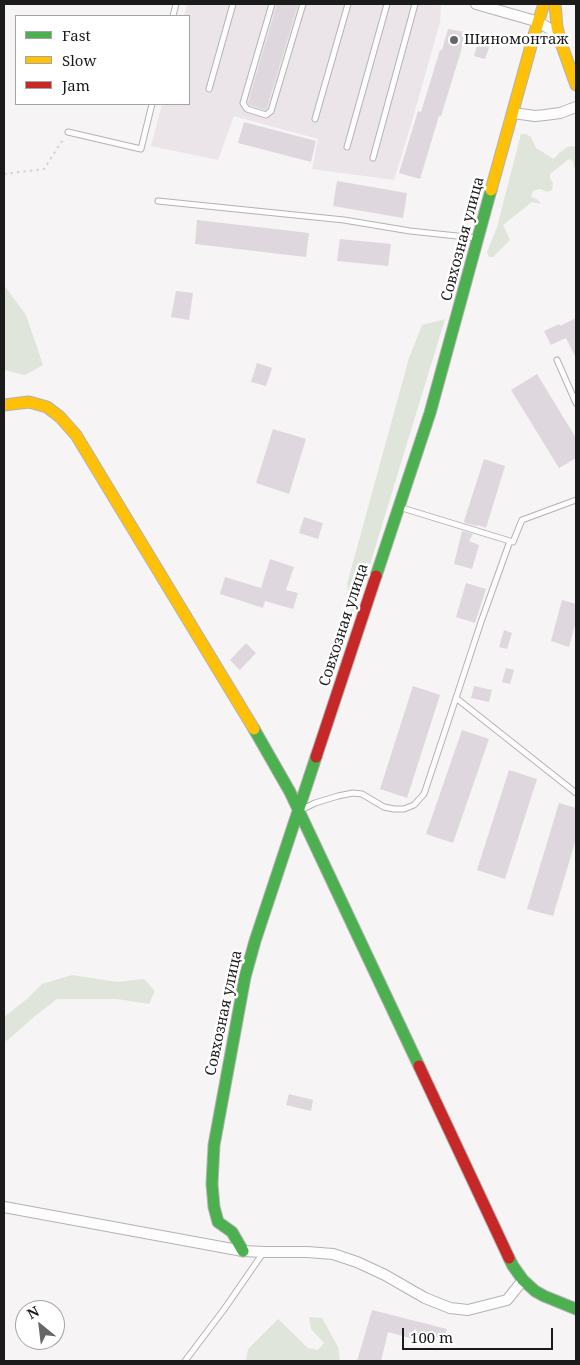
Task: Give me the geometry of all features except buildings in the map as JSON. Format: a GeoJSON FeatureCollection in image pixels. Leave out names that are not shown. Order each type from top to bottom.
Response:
{"type":"FeatureCollection","features":[{"type":"Feature","properties":{"kind":"street"},"geometry":{"type":"LineString","coordinates":[[476,4],[538,22],[559,35]]}},
{"type":"Feature","properties":{"kind":"street","name":"Совхозная улица"},"geometry":{"type":"LineString","coordinates":[[243,1251],[232,1232],[221,1225],[216,1217],[212,1184],[214,1145],[244,977],[430,413],[544,4]]}},
{"type":"Feature","properties":{"kind":"street"},"geometry":{"type":"LineString","coordinates":[[555,4],[559,35],[576,85]]}},
{"type":"Feature","properties":{"kind":"street"},"geometry":{"type":"LineString","coordinates":[[513,113],[535,116],[560,113],[576,107]]}},
{"type":"Feature","properties":{"kind":"street"},"geometry":{"type":"LineString","coordinates":[[4,405],[29,402],[47,407],[60,417],[76,435],[263,744],[290,792],[509,1257],[523,1280],[535,1290],[544,1296],[576,1309]]}},
{"type":"Feature","properties":{"kind":"street"},"geometry":{"type":"LineString","coordinates":[[4,1207],[243,1251],[333,1254],[385,1274],[424,1298],[450,1308],[468,1310],[506,1300],[523,1280]]}},
{"type":"Feature","properties":{"kind":"lane"},"geometry":{"type":"LineString","coordinates":[[210,88],[233,4]]}},
{"type":"Feature","properties":{"kind":"lane"},"geometry":{"type":"LineString","coordinates":[[272,4],[243,103],[247,109],[266,115],[272,110],[303,4]]}},
{"type":"Feature","properties":{"kind":"lane"},"geometry":{"type":"LineString","coordinates":[[315,118],[348,4]]}},
{"type":"Feature","properties":{"kind":"lane"},"geometry":{"type":"LineString","coordinates":[[346,147],[387,4]]}},
{"type":"Feature","properties":{"kind":"lane"},"geometry":{"type":"LineString","coordinates":[[373,158],[415,4]]}},
{"type":"Feature","properties":{"kind":"lane"},"geometry":{"type":"LineString","coordinates":[[68,132],[141,149],[152,105]]}},
{"type":"Feature","properties":{"kind":"lane"},"geometry":{"type":"LineString","coordinates":[[158,201],[344,220],[410,231],[479,239]]}},
{"type":"Feature","properties":{"kind":"lane"},"geometry":{"type":"LineString","coordinates":[[557,360],[576,403]]}},
{"type":"Feature","properties":{"kind":"lane"},"geometry":{"type":"LineString","coordinates":[[399,507],[513,542],[522,520],[576,500]]}},
{"type":"Feature","properties":{"kind":"lane"},"geometry":{"type":"LineString","coordinates":[[298,811],[315,803],[353,793],[362,794],[384,807],[404,809],[414,805],[424,794],[510,541]]}},
{"type":"Feature","properties":{"kind":"lane"},"geometry":{"type":"LineString","coordinates":[[456,698],[576,793]]}},
{"type":"Feature","properties":{"kind":"lane"},"geometry":{"type":"LineString","coordinates":[[185,1361],[264,1252]]}},
{"type":"Feature","properties":{"kind":"path"},"geometry":{"type":"LineString","coordinates":[[4,174],[44,169],[68,132]]}},
{"type":"Feature","properties":{"kind":"shaded area"},"geometry":{"type":"Polygon","coordinates":[[[187,4],[434,4],[441,6],[440,22],[394,180],[312,169],[318,139],[234,116],[218,160],[151,146],[162,105],[190,105],[190,15],[184,15],[187,4]]]}},
{"type":"Feature","properties":{"kind":"shaded area"},"geometry":{"type":"Polygon","coordinates":[[[521,134],[531,137],[536,148],[554,159],[567,147],[576,146],[576,175],[573,161],[569,159],[550,174],[553,183],[552,190],[547,192],[540,189],[533,191],[531,197],[537,199],[541,204],[532,202],[503,225],[510,240],[493,257],[489,257],[487,252],[497,227],[521,134]]]}},
{"type":"Feature","properties":{"kind":"shaded area"},"geometry":{"type":"Polygon","coordinates":[[[4,285],[26,315],[43,365],[25,375],[4,370],[4,285]]]}},
{"type":"Feature","properties":{"kind":"shaded area"},"geometry":{"type":"Polygon","coordinates":[[[445,319],[353,620],[347,584],[409,358],[422,325],[445,319]]]}},
{"type":"Feature","properties":{"kind":"shaded area"},"geometry":{"type":"Polygon","coordinates":[[[72,975],[117,982],[144,979],[155,991],[149,1004],[117,999],[57,999],[8,1040],[4,1041],[4,1017],[42,984],[72,975]]]}},
{"type":"Feature","properties":{"kind":"shaded area"},"geometry":{"type":"Polygon","coordinates":[[[309,1317],[322,1318],[338,1347],[340,1361],[246,1361],[248,1349],[278,1319],[308,1348],[318,1350],[324,1343],[311,1329],[309,1317]]]}},
{"type":"Feature","properties":{"kind":"traffic: fast"},"geometry":{"type":"LineString","coordinates":[[376,576],[430,413],[491,190]]}},
{"type":"Feature","properties":{"kind":"traffic: fast"},"geometry":{"type":"LineString","coordinates":[[254,729],[290,792],[419,1066]]}},
{"type":"Feature","properties":{"kind":"traffic: fast"},"geometry":{"type":"LineString","coordinates":[[243,1251],[232,1232],[218,1222],[214,1207],[212,1184],[214,1145],[245,977],[255,941],[316,757]]}},
{"type":"Feature","properties":{"kind":"traffic: fast"},"geometry":{"type":"LineString","coordinates":[[509,1258],[523,1280],[535,1291],[576,1309]]}},
{"type":"Feature","properties":{"kind":"traffic: slow"},"geometry":{"type":"LineString","coordinates":[[491,190],[544,4]]}},
{"type":"Feature","properties":{"kind":"traffic: slow"},"geometry":{"type":"LineString","coordinates":[[555,4],[557,27],[561,43],[576,85]]}},
{"type":"Feature","properties":{"kind":"traffic: slow"},"geometry":{"type":"LineString","coordinates":[[4,405],[29,402],[47,407],[60,417],[76,435],[254,729]]}},
{"type":"Feature","properties":{"kind":"traffic: jam"},"geometry":{"type":"LineString","coordinates":[[316,757],[376,576]]}},
{"type":"Feature","properties":{"kind":"traffic: jam"},"geometry":{"type":"LineString","coordinates":[[419,1066],[509,1258]]}},
{"type":"Feature","properties":{"kind":"place","name":"Шиномонтаж"},"geometry":{"type":"Point","coordinates":[454,40]}}]}
